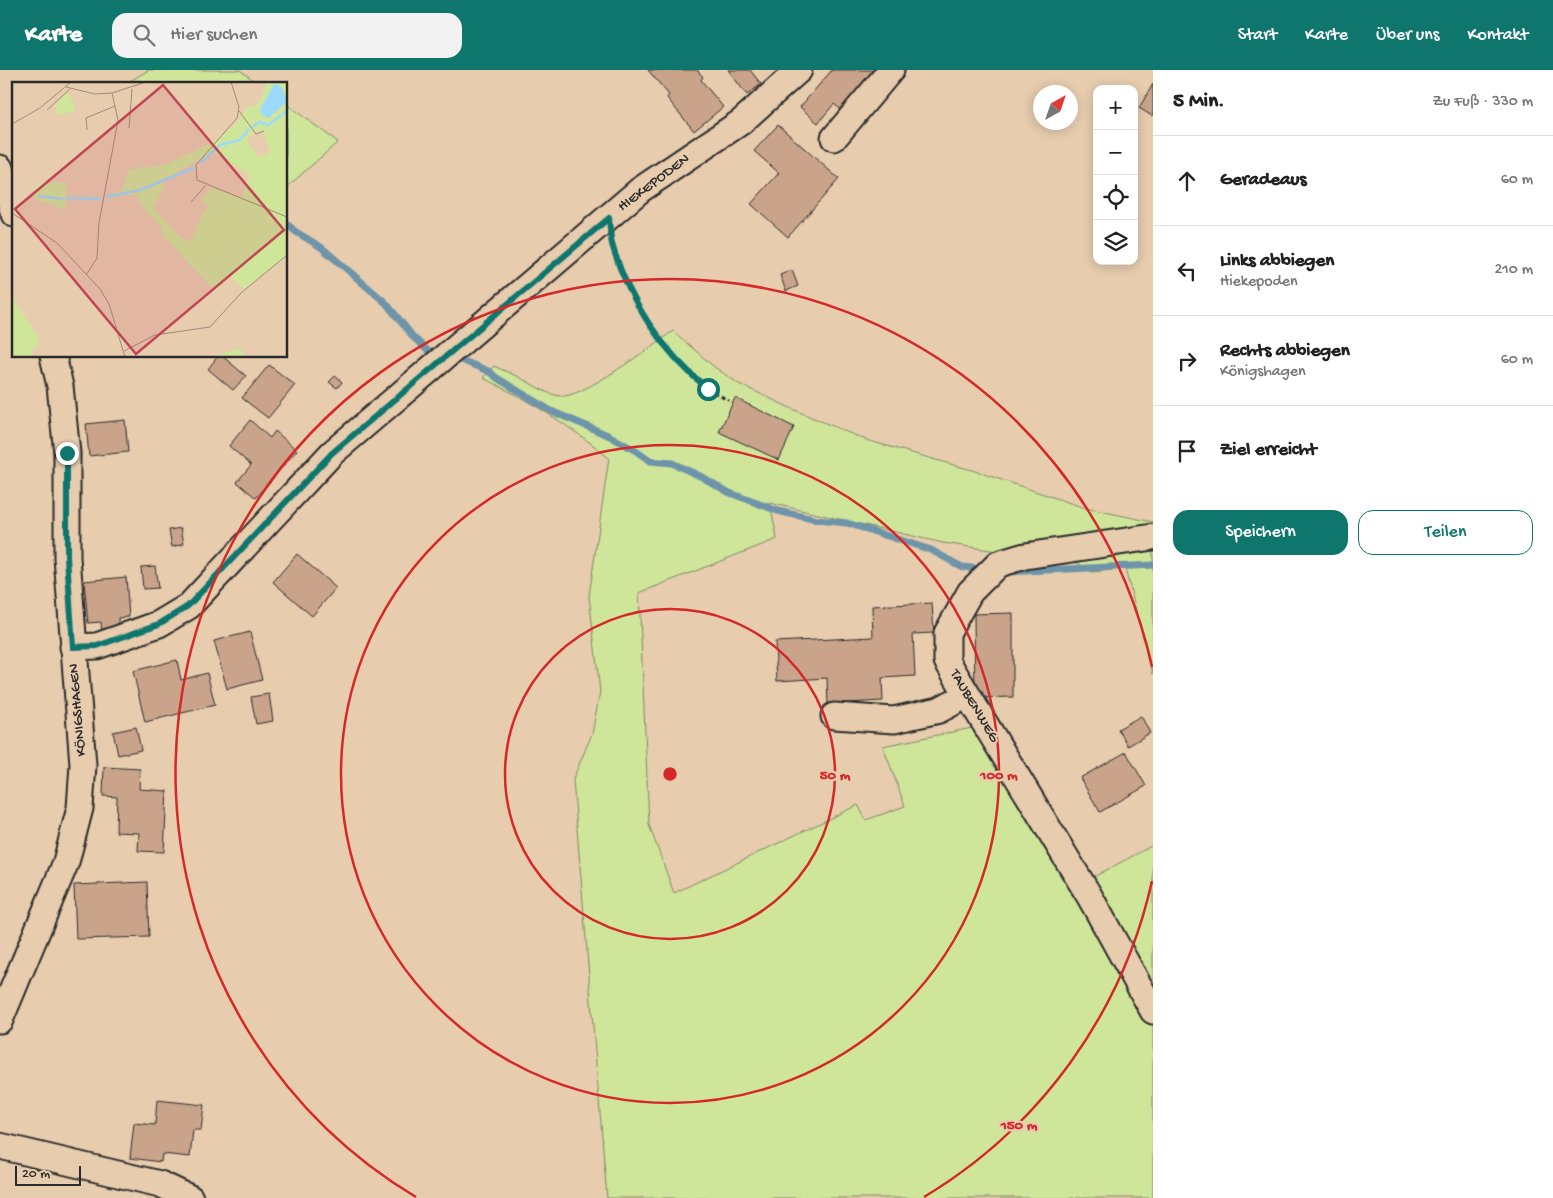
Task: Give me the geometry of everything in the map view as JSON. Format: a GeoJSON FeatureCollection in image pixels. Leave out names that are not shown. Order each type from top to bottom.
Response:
{"type":"FeatureCollection","features":[{"type":"Feature","properties":{"kind":"street","name":"HIEKEPODEN"},"geometry":{"type":"LineString","coordinates":[[73,647],[97,646],[106,643],[159,624],[188,606],[332,453],[640,190],[741,122],[799,70]]}},
{"type":"Feature","properties":{"kind":"street"},"geometry":{"type":"LineString","coordinates":[[834,138],[891,70]]}},
{"type":"Feature","properties":{"kind":"street"},"geometry":{"type":"LineString","coordinates":[[0,168],[12,207]]}},
{"type":"Feature","properties":{"kind":"street","name":"KÖNIGSHAGEN"},"geometry":{"type":"LineString","coordinates":[[0,1020],[66,862],[80,808],[83,766],[67,557],[67,453],[60,386],[53,358]]}},
{"type":"Feature","properties":{"kind":"street","name":"TAUBENWEG"},"geometry":{"type":"LineString","coordinates":[[1153,537],[1025,556],[998,564],[970,592],[947,633],[947,661],[1090,897],[1153,1011]]}},
{"type":"Feature","properties":{"kind":"street"},"geometry":{"type":"LineString","coordinates":[[834,716],[894,720],[939,710],[967,696]]}},
{"type":"Feature","properties":{"kind":"street"},"geometry":{"type":"LineString","coordinates":[[0,1146],[160,1184],[190,1198]]}},
{"type":"Feature","properties":{"kind":"path"},"geometry":{"type":"LineString","coordinates":[[609,218],[612,243],[631,294],[655,332],[680,364],[693,377],[708,389],[729,401]]}},
{"type":"Feature","properties":{"kind":"green space"},"geometry":{"type":"Polygon","coordinates":[[[149,70],[240,70],[255,82],[128,82],[149,70]]]}},
{"type":"Feature","properties":{"kind":"green space"},"geometry":{"type":"Polygon","coordinates":[[[288,105],[338,142],[288,186],[288,105]]]}},
{"type":"Feature","properties":{"kind":"green space"},"geometry":{"type":"Polygon","coordinates":[[[673,331],[713,366],[739,384],[866,440],[975,471],[1085,508],[1153,522],[1153,674],[1125,569],[1091,572],[1078,563],[943,543],[770,503],[777,539],[639,593],[649,825],[674,893],[858,805],[866,820],[905,806],[883,746],[977,727],[1077,886],[1153,845],[1153,1198],[607,1198],[573,779],[592,734],[600,692],[589,596],[609,458],[549,414],[483,378],[494,366],[551,394],[560,396],[570,395],[600,381],[673,331]]]}},
{"type":"Feature","properties":{"kind":"building"},"geometry":{"type":"Polygon","coordinates":[[[648,70],[697,70],[703,77],[701,80],[723,107],[694,131],[667,98],[669,95],[648,70]]]}},
{"type":"Feature","properties":{"kind":"building"},"geometry":{"type":"Polygon","coordinates":[[[728,70],[750,70],[761,84],[747,95],[728,70]]]}},
{"type":"Feature","properties":{"kind":"building"},"geometry":{"type":"Polygon","coordinates":[[[832,70],[882,70],[845,113],[834,104],[818,123],[800,107],[832,70]]]}},
{"type":"Feature","properties":{"kind":"building"},"geometry":{"type":"Polygon","coordinates":[[[1153,84],[1153,114],[1152,116],[1139,108],[1153,84]]]}},
{"type":"Feature","properties":{"kind":"building"},"geometry":{"type":"Polygon","coordinates":[[[778,125],[839,179],[788,237],[751,204],[779,173],[754,151],[778,125]]]}},
{"type":"Feature","properties":{"kind":"building"},"geometry":{"type":"Polygon","coordinates":[[[792,270],[798,286],[786,291],[780,275],[792,270]]]}},
{"type":"Feature","properties":{"kind":"building"},"geometry":{"type":"Polygon","coordinates":[[[216,358],[224,358],[246,376],[233,390],[208,369],[216,358]]]}},
{"type":"Feature","properties":{"kind":"building"},"geometry":{"type":"Polygon","coordinates":[[[269,365],[295,385],[268,418],[242,398],[269,365]]]}},
{"type":"Feature","properties":{"kind":"building"},"geometry":{"type":"Polygon","coordinates":[[[335,376],[342,382],[337,388],[329,382],[335,376]]]}},
{"type":"Feature","properties":{"kind":"building"},"geometry":{"type":"Polygon","coordinates":[[[735,398],[794,427],[779,460],[719,432],[735,398]]]}},
{"type":"Feature","properties":{"kind":"building"},"geometry":{"type":"Polygon","coordinates":[[[125,420],[128,452],[89,456],[86,424],[125,420]]]}},
{"type":"Feature","properties":{"kind":"building"},"geometry":{"type":"Polygon","coordinates":[[[250,420],[270,438],[275,431],[297,450],[256,498],[237,482],[251,465],[229,446],[250,420]]]}},
{"type":"Feature","properties":{"kind":"building"},"geometry":{"type":"Polygon","coordinates":[[[181,528],[184,544],[172,547],[169,530],[181,528]]]}},
{"type":"Feature","properties":{"kind":"building"},"geometry":{"type":"Polygon","coordinates":[[[297,554],[336,588],[312,616],[273,582],[297,554]]]}},
{"type":"Feature","properties":{"kind":"building"},"geometry":{"type":"Polygon","coordinates":[[[155,566],[158,588],[143,589],[141,567],[155,566]]]}},
{"type":"Feature","properties":{"kind":"building"},"geometry":{"type":"Polygon","coordinates":[[[126,577],[129,617],[118,618],[119,632],[102,633],[101,622],[88,623],[84,581],[126,577]]]}},
{"type":"Feature","properties":{"kind":"building"},"geometry":{"type":"Polygon","coordinates":[[[932,603],[934,633],[913,634],[915,676],[882,678],[883,701],[828,704],[827,678],[777,681],[775,642],[873,637],[872,606],[932,603]]]}},
{"type":"Feature","properties":{"kind":"building"},"geometry":{"type":"Polygon","coordinates":[[[1013,613],[1013,697],[975,698],[974,614],[1013,613]]]}},
{"type":"Feature","properties":{"kind":"building"},"geometry":{"type":"Polygon","coordinates":[[[250,632],[262,680],[227,689],[214,641],[250,632]]]}},
{"type":"Feature","properties":{"kind":"building"},"geometry":{"type":"Polygon","coordinates":[[[177,660],[181,680],[207,673],[215,705],[145,722],[133,671],[177,660]]]}},
{"type":"Feature","properties":{"kind":"building"},"geometry":{"type":"Polygon","coordinates":[[[269,694],[273,721],[256,724],[251,697],[269,694]]]}},
{"type":"Feature","properties":{"kind":"building"},"geometry":{"type":"Polygon","coordinates":[[[1141,716],[1150,733],[1128,746],[1118,729],[1141,716]]]}},
{"type":"Feature","properties":{"kind":"building"},"geometry":{"type":"Polygon","coordinates":[[[136,727],[141,750],[118,755],[113,732],[136,727]]]}},
{"type":"Feature","properties":{"kind":"building"},"geometry":{"type":"Polygon","coordinates":[[[1126,752],[1146,786],[1100,812],[1080,778],[1126,752]]]}},
{"type":"Feature","properties":{"kind":"building"},"geometry":{"type":"Polygon","coordinates":[[[104,767],[140,769],[139,789],[167,791],[164,852],[138,851],[139,833],[116,832],[117,797],[103,796],[104,767]]]}},
{"type":"Feature","properties":{"kind":"building"},"geometry":{"type":"Polygon","coordinates":[[[147,882],[149,937],[76,939],[74,885],[147,882]]]}},
{"type":"Feature","properties":{"kind":"building"},"geometry":{"type":"Polygon","coordinates":[[[157,1100],[204,1105],[201,1130],[193,1130],[190,1157],[162,1154],[161,1162],[130,1158],[134,1123],[155,1125],[157,1100]]]}},
{"type":"Feature","properties":{"kind":"waterway"},"geometry":{"type":"LineString","coordinates":[[288,225],[296,232],[321,247],[386,303],[413,337],[428,351]]}},
{"type":"Feature","properties":{"kind":"waterway"},"geometry":{"type":"LineString","coordinates":[[461,360],[488,371],[551,411],[610,436],[650,461],[672,463],[730,493],[778,511],[817,520],[847,523],[931,550],[962,567],[982,569]]}},
{"type":"Feature","properties":{"kind":"waterway"},"geometry":{"type":"LineString","coordinates":[[1006,572],[1153,565]]}},
{"type":"Feature","properties":{"kind":"route"},"geometry":{"type":"LineString","coordinates":[[67,453],[67,557],[73,647],[97,646],[159,624],[188,606],[332,453],[609,218],[612,243],[631,294],[655,332],[680,364],[708,389]]}}]}
